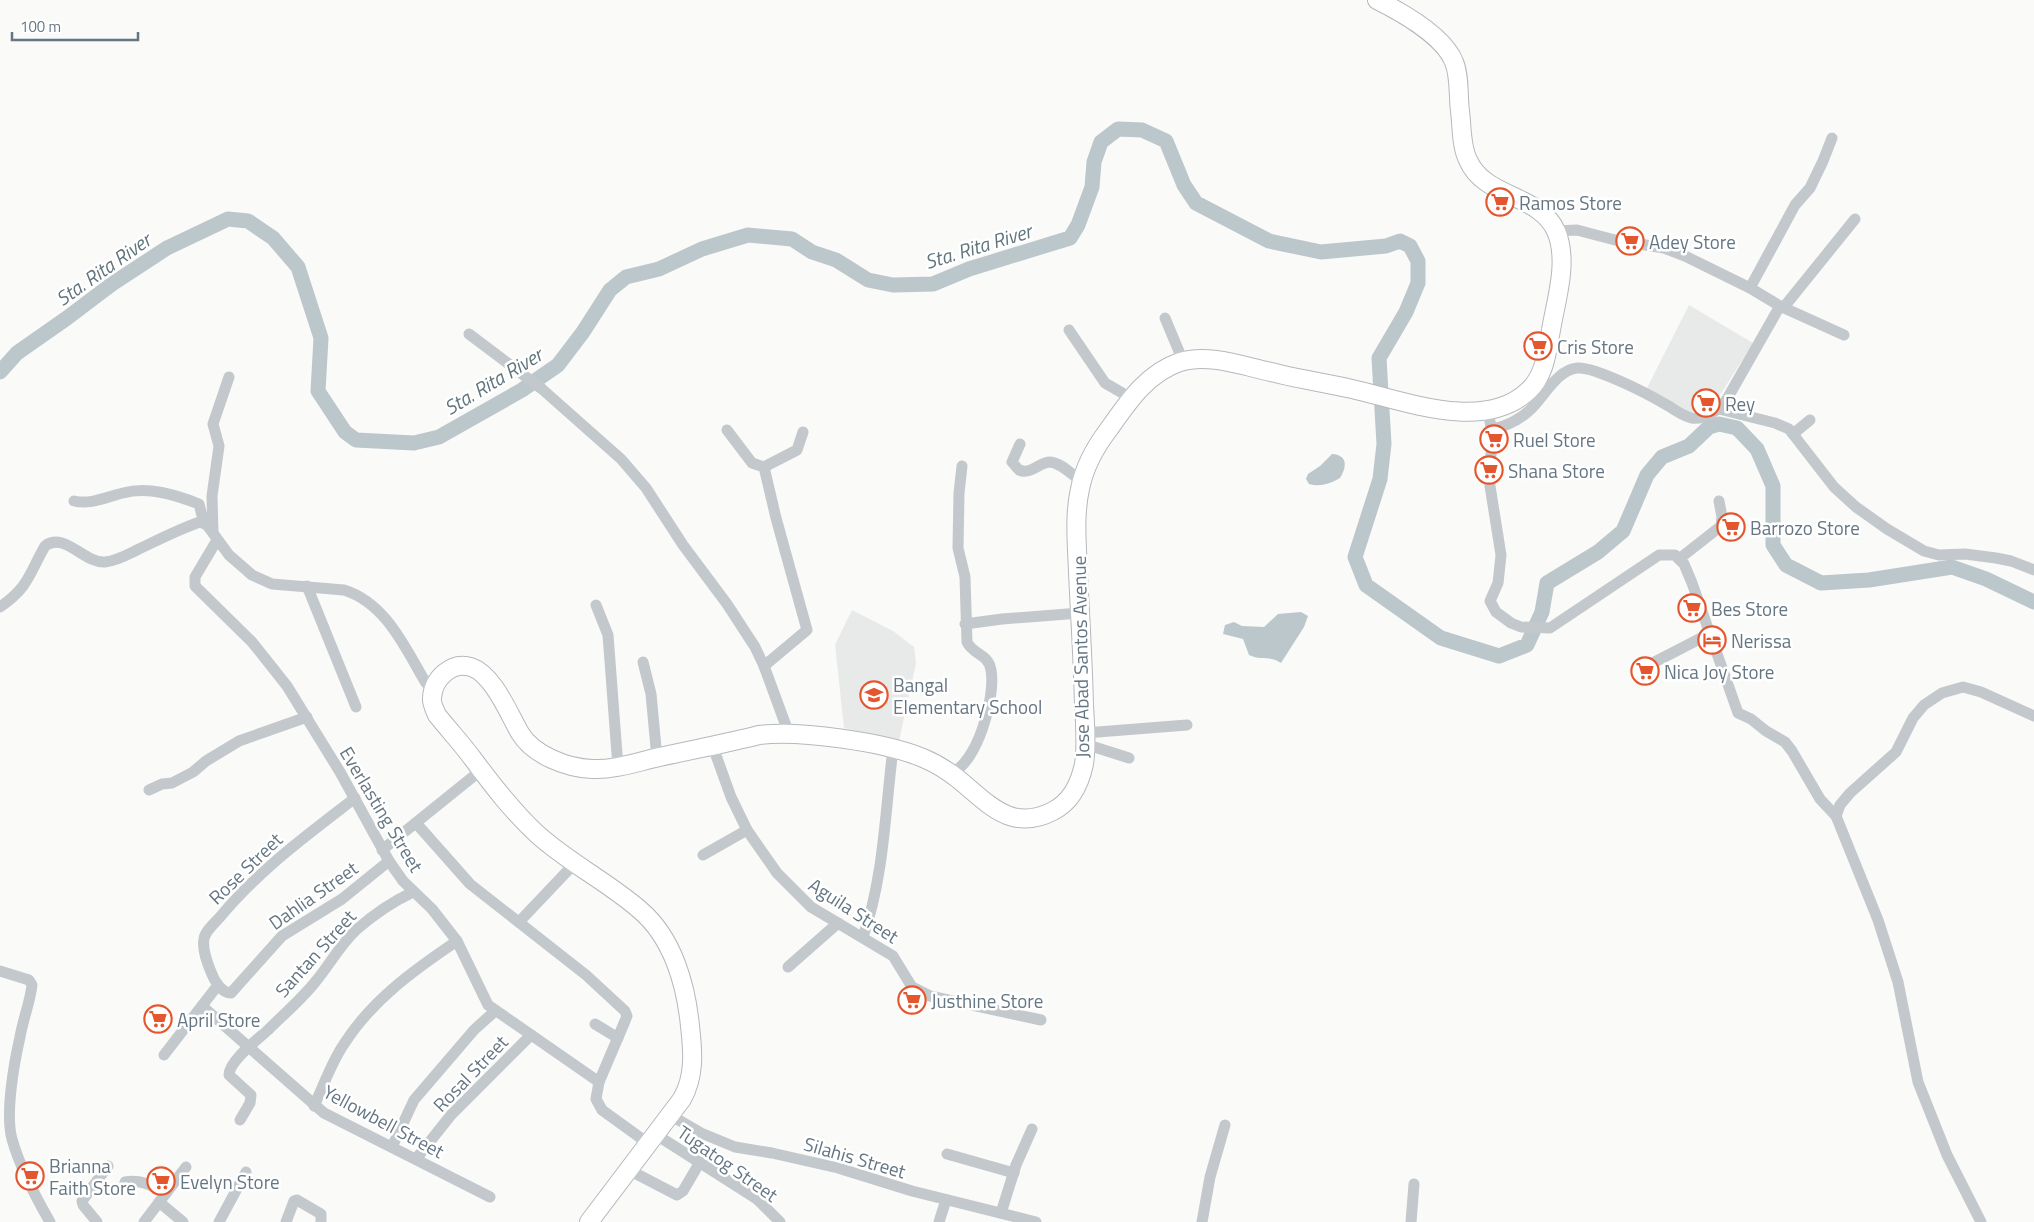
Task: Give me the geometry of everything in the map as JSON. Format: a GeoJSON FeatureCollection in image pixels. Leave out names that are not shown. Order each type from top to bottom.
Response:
{"type":"FeatureCollection","features":[{"type":"Feature","properties":{"kind":"highway","name":"Jose Abad Santos Avenue"},"geometry":{"type":"LineString","coordinates":[[433,688],[437,680],[448,669],[470,667],[484,675],[495,689],[524,740],[537,750],[562,764],[575,767],[590,769],[618,767],[713,747],[759,735],[789,734],[842,739],[893,749],[920,757],[951,773],[977,797],[1007,816],[1021,818],[1043,815],[1060,806],[1074,791],[1084,764],[1085,738],[1077,529],[1078,498],[1082,482],[1099,444],[1131,398],[1158,372],[1183,361],[1193,359],[1215,360],[1321,384],[1350,388],[1421,407],[1445,411],[1488,411],[1500,408],[1529,391],[1541,375],[1547,352],[1561,266],[1560,243],[1556,231],[1549,218],[1541,211],[1484,180],[1475,172],[1468,162],[1464,147],[1455,63],[1446,49],[1435,38],[1408,17],[1377,0]]}},
{"type":"Feature","properties":{"kind":"highway"},"geometry":{"type":"LineString","coordinates":[[433,688],[431,700],[438,715],[480,771],[512,808],[536,834],[574,864],[641,911],[655,925],[668,945],[678,969],[689,1015],[693,1069],[686,1091],[630,1170],[589,1222]]}},
{"type":"Feature","properties":{"kind":"street"},"geometry":{"type":"LineString","coordinates":[[1750,288],[1796,205],[1810,188],[1832,138]]}},
{"type":"Feature","properties":{"kind":"street"},"geometry":{"type":"LineString","coordinates":[[1493,429],[1515,422],[1566,371],[1577,368],[1629,385],[1692,418],[1704,416],[1719,409],[1727,399],[1782,306],[1855,219]]}},
{"type":"Feature","properties":{"kind":"street"},"geometry":{"type":"LineString","coordinates":[[1556,231],[1577,230],[1615,240],[1664,248],[1686,256],[1782,306],[1844,335]]}},
{"type":"Feature","properties":{"kind":"street"},"geometry":{"type":"LineString","coordinates":[[1165,318],[1183,361]]}},
{"type":"Feature","properties":{"kind":"street"},"geometry":{"type":"LineString","coordinates":[[1069,330],[1105,382],[1131,398]]}},
{"type":"Feature","properties":{"kind":"street"},"geometry":{"type":"LineString","coordinates":[[469,334],[498,358],[542,389],[621,459],[637,477],[744,630],[764,666],[789,734]]}},
{"type":"Feature","properties":{"kind":"street"},"geometry":{"type":"LineString","coordinates":[[215,536],[212,496],[219,446],[213,424],[229,377]]}},
{"type":"Feature","properties":{"kind":"street"},"geometry":{"type":"LineString","coordinates":[[1719,409],[1775,423],[1789,430],[1834,487],[1856,507],[1924,551],[1939,555],[1965,554],[1996,558],[2012,561],[2034,570]]}},
{"type":"Feature","properties":{"kind":"street"},"geometry":{"type":"LineString","coordinates":[[1488,411],[1493,429],[1490,479],[1501,555],[1498,582],[1490,602],[1492,607],[1500,616],[1521,627],[1550,628],[1659,555],[1676,556],[1684,564],[1711,633],[1738,714],[1751,719],[1766,731],[1785,742],[1820,799],[1836,816],[1878,920],[1898,982],[1921,1089],[1948,1155],[1981,1222]]}},
{"type":"Feature","properties":{"kind":"street"},"geometry":{"type":"LineString","coordinates":[[1793,434],[1810,420]]}},
{"type":"Feature","properties":{"kind":"street"},"geometry":{"type":"LineString","coordinates":[[727,430],[752,463],[764,467],[796,450],[803,432]]}},
{"type":"Feature","properties":{"kind":"street"},"geometry":{"type":"LineString","coordinates":[[1020,444],[1012,462],[1019,470],[1032,470],[1045,463],[1054,463],[1082,482]]}},
{"type":"Feature","properties":{"kind":"street"},"geometry":{"type":"LineString","coordinates":[[951,773],[964,764],[976,743],[985,719],[990,696],[991,671],[989,663],[980,653],[969,646],[965,624],[965,577],[958,548],[959,493],[962,466]]}},
{"type":"Feature","properties":{"kind":"street"},"geometry":{"type":"LineString","coordinates":[[764,467],[807,630],[764,666]]}},
{"type":"Feature","properties":{"kind":"street"},"geometry":{"type":"LineString","coordinates":[[74,501],[84,503],[96,502],[125,492],[156,491],[199,504],[204,523],[228,555],[252,575],[272,584],[344,590],[354,593],[371,603],[389,623],[426,683],[433,688]]}},
{"type":"Feature","properties":{"kind":"street"},"geometry":{"type":"LineString","coordinates":[[1679,559],[1721,526],[1723,522],[1719,501]]}},
{"type":"Feature","properties":{"kind":"street"},"geometry":{"type":"LineString","coordinates":[[0,607],[17,595],[24,587],[45,546],[51,542],[61,543],[93,560],[103,562],[118,559],[191,525],[204,523]]}},
{"type":"Feature","properties":{"kind":"street","name":"Everlasting Street"},"geometry":{"type":"LineString","coordinates":[[215,536],[195,576],[195,586],[252,642],[287,686],[355,798],[389,861],[413,892],[432,909],[457,941],[483,998],[495,1011],[599,1082]]}},
{"type":"Feature","properties":{"kind":"street"},"geometry":{"type":"LineString","coordinates":[[307,586],[356,707]]}},
{"type":"Feature","properties":{"kind":"street"},"geometry":{"type":"LineString","coordinates":[[596,604],[608,635],[618,767]]}},
{"type":"Feature","properties":{"kind":"street"},"geometry":{"type":"LineString","coordinates":[[965,624],[1080,613]]}},
{"type":"Feature","properties":{"kind":"street"},"geometry":{"type":"LineString","coordinates":[[1641,669],[1711,633]]}},
{"type":"Feature","properties":{"kind":"street"},"geometry":{"type":"LineString","coordinates":[[643,662],[651,694],[658,758]]}},
{"type":"Feature","properties":{"kind":"street"},"geometry":{"type":"LineString","coordinates":[[1836,816],[1840,805],[1850,793],[1896,752],[1913,718],[1924,705],[1942,693],[1963,687],[1980,692],[2034,716]]}},
{"type":"Feature","properties":{"kind":"street"},"geometry":{"type":"LineString","coordinates":[[149,790],[162,784],[172,783],[193,772],[206,761],[239,741],[307,717]]}},
{"type":"Feature","properties":{"kind":"street"},"geometry":{"type":"LineString","coordinates":[[1085,738],[1187,725]]}},
{"type":"Feature","properties":{"kind":"street"},"geometry":{"type":"LineString","coordinates":[[1085,738],[1129,758]]}},
{"type":"Feature","properties":{"kind":"street","name":"Aguila Street"},"geometry":{"type":"LineString","coordinates":[[713,747],[730,797],[747,830],[777,873],[811,907],[893,956],[912,987],[919,992],[1041,1020]]}},
{"type":"Feature","properties":{"kind":"street"},"geometry":{"type":"LineString","coordinates":[[863,937],[878,881],[893,749]]}},
{"type":"Feature","properties":{"kind":"street"},"geometry":{"type":"LineString","coordinates":[[382,850],[480,771]]}},
{"type":"Feature","properties":{"kind":"street","name":"Rose Street"},"geometry":{"type":"LineString","coordinates":[[218,985],[209,966],[203,946],[206,934],[237,896],[262,872],[355,798]]}},
{"type":"Feature","properties":{"kind":"street"},"geometry":{"type":"LineString","coordinates":[[416,823],[470,884],[586,974],[625,1011],[627,1016],[599,1082],[596,1099],[602,1110],[652,1139]]}},
{"type":"Feature","properties":{"kind":"street"},"geometry":{"type":"LineString","coordinates":[[703,854],[747,830]]}},
{"type":"Feature","properties":{"kind":"street","name":"Dahlia Street"},"geometry":{"type":"LineString","coordinates":[[218,985],[231,994],[282,936],[342,899],[389,861]]}},
{"type":"Feature","properties":{"kind":"street"},"geometry":{"type":"LineString","coordinates":[[519,922],[574,864]]}},
{"type":"Feature","properties":{"kind":"street","name":"Santan Street"},"geometry":{"type":"LineString","coordinates":[[240,1120],[250,1103],[251,1095],[230,1075],[229,1070],[250,1046],[314,983],[345,942],[356,931],[383,910],[413,892]]}},
{"type":"Feature","properties":{"kind":"street"},"geometry":{"type":"LineString","coordinates":[[788,967],[838,923]]}},
{"type":"Feature","properties":{"kind":"street"},"geometry":{"type":"LineString","coordinates":[[314,1106],[344,1042],[367,1015],[400,981],[457,941]]}},
{"type":"Feature","properties":{"kind":"street"},"geometry":{"type":"LineString","coordinates":[[0,971],[27,980],[32,985],[20,1036],[9,1112],[11,1138],[33,1194],[50,1222]]}},
{"type":"Feature","properties":{"kind":"street"},"geometry":{"type":"LineString","coordinates":[[164,1056],[218,985]]}},
{"type":"Feature","properties":{"kind":"street","name":"Yellowbell Street"},"geometry":{"type":"LineString","coordinates":[[202,1006],[250,1046],[314,1106],[337,1121],[490,1197]]}},
{"type":"Feature","properties":{"kind":"street"},"geometry":{"type":"LineString","coordinates":[[392,1147],[414,1100],[474,1030],[495,1011]]}},
{"type":"Feature","properties":{"kind":"street"},"geometry":{"type":"LineString","coordinates":[[595,1024],[618,1038]]}},
{"type":"Feature","properties":{"kind":"street","name":"Rosal Street"},"geometry":{"type":"LineString","coordinates":[[416,1159],[451,1115],[531,1035]]}},
{"type":"Feature","properties":{"kind":"street","name":"Silahis Street"},"geometry":{"type":"LineString","coordinates":[[670,1115],[701,1133],[735,1147],[772,1152],[838,1168],[946,1200],[1036,1222]]}},
{"type":"Feature","properties":{"kind":"street"},"geometry":{"type":"LineString","coordinates":[[1202,1222],[1210,1177],[1225,1125]]}},
{"type":"Feature","properties":{"kind":"street"},"geometry":{"type":"LineString","coordinates":[[1001,1213],[1014,1173],[1032,1129]]}},
{"type":"Feature","properties":{"kind":"street","name":"Tugatog Street"},"geometry":{"type":"LineString","coordinates":[[652,1139],[700,1162],[757,1199],[780,1222]]}},
{"type":"Feature","properties":{"kind":"street"},"geometry":{"type":"LineString","coordinates":[[947,1154],[1014,1173]]}},
{"type":"Feature","properties":{"kind":"street"},"geometry":{"type":"LineString","coordinates":[[630,1170],[677,1195],[683,1191],[700,1162]]}},
{"type":"Feature","properties":{"kind":"street"},"geometry":{"type":"LineString","coordinates":[[97,1222],[83,1205],[82,1201],[108,1166]]}},
{"type":"Feature","properties":{"kind":"street"},"geometry":{"type":"LineString","coordinates":[[144,1222],[186,1168]]}},
{"type":"Feature","properties":{"kind":"street"},"geometry":{"type":"LineString","coordinates":[[218,1222],[246,1172]]}},
{"type":"Feature","properties":{"kind":"street"},"geometry":{"type":"LineString","coordinates":[[126,1182],[137,1181],[154,1186],[183,1222]]}},
{"type":"Feature","properties":{"kind":"street"},"geometry":{"type":"LineString","coordinates":[[1411,1222],[1414,1184]]}},
{"type":"Feature","properties":{"kind":"street"},"geometry":{"type":"LineString","coordinates":[[286,1222],[294,1201],[297,1200],[321,1214],[321,1222]]}},
{"type":"Feature","properties":{"kind":"street"},"geometry":{"type":"LineString","coordinates":[[939,1222],[946,1200]]}},
{"type":"Feature","properties":{"kind":"shaded area"},"geometry":{"type":"Polygon","coordinates":[[[1689,305],[1753,343],[1715,403],[1688,414],[1646,390],[1689,305]]]}},
{"type":"Feature","properties":{"kind":"shaded area"},"geometry":{"type":"Polygon","coordinates":[[[1332,454],[1341,457],[1345,462],[1340,478],[1325,484],[1309,484],[1306,479],[1308,474],[1320,466],[1332,454]]]}},
{"type":"Feature","properties":{"kind":"shaded area","name":"Bangal Elementary School"},"geometry":{"type":"Polygon","coordinates":[[[852,610],[893,631],[914,647],[916,663],[899,741],[844,728],[835,645],[852,610]]]}},
{"type":"Feature","properties":{"kind":"shaded area"},"geometry":{"type":"Polygon","coordinates":[[[1301,612],[1308,616],[1304,627],[1281,663],[1273,659],[1257,658],[1249,655],[1243,639],[1223,634],[1225,625],[1234,622],[1242,626],[1264,627],[1278,614],[1301,612]]]}},
{"type":"Feature","properties":{"kind":"waterway","name":"Sta. Rita River"},"geometry":{"type":"LineString","coordinates":[[0,372],[17,353],[112,284],[167,248],[228,219],[248,221],[273,238],[298,267],[321,338],[318,391],[345,432],[356,440],[414,443],[439,437],[522,390],[558,365],[583,332],[610,290],[626,277],[659,269],[702,249],[748,235],[792,239],[812,252],[836,260],[868,280],[893,285],[933,284],[969,269],[1070,238],[1078,225],[1092,187],[1094,162],[1101,142],[1118,129],[1142,130],[1166,141],[1184,185],[1196,203],[1269,241],[1321,252],[1386,246],[1400,241],[1410,246],[1418,261],[1418,283],[1406,312],[1379,358],[1384,444],[1380,479],[1355,557],[1366,585],[1441,638],[1499,656],[1527,645],[1542,612],[1547,583],[1598,552],[1623,531],[1647,475],[1662,457],[1689,446],[1709,427],[1719,424],[1737,428],[1757,449],[1773,486],[1773,545],[1786,565],[1821,583],[1869,580],[1952,567],[1986,579],[2034,602]]}},
{"type":"Feature","properties":{"kind":"place","name":"Ramos Store"},"geometry":{"type":"Point","coordinates":[1500,202]}},
{"type":"Feature","properties":{"kind":"place","name":"Adey Store"},"geometry":{"type":"Point","coordinates":[1630,241]}},
{"type":"Feature","properties":{"kind":"place","name":"Cris Store"},"geometry":{"type":"Point","coordinates":[1538,346]}},
{"type":"Feature","properties":{"kind":"place","name":"Rey"},"geometry":{"type":"Point","coordinates":[1706,403]}},
{"type":"Feature","properties":{"kind":"place","name":"Ruel Store"},"geometry":{"type":"Point","coordinates":[1494,439]}},
{"type":"Feature","properties":{"kind":"place","name":"Shana Store"},"geometry":{"type":"Point","coordinates":[1489,470]}},
{"type":"Feature","properties":{"kind":"place","name":"Barrozo Store"},"geometry":{"type":"Point","coordinates":[1731,527]}},
{"type":"Feature","properties":{"kind":"place","name":"Bes Store"},"geometry":{"type":"Point","coordinates":[1692,608]}},
{"type":"Feature","properties":{"kind":"place","name":"Nerissa"},"geometry":{"type":"Point","coordinates":[1712,640]}},
{"type":"Feature","properties":{"kind":"place","name":"Nica Joy Store"},"geometry":{"type":"Point","coordinates":[1645,671]}},
{"type":"Feature","properties":{"kind":"place","name":"Bangal Elementary School"},"geometry":{"type":"Point","coordinates":[874,695]}},
{"type":"Feature","properties":{"kind":"place","name":"Justhine Store"},"geometry":{"type":"Point","coordinates":[912,1000]}},
{"type":"Feature","properties":{"kind":"place","name":"April Store"},"geometry":{"type":"Point","coordinates":[158,1019]}},
{"type":"Feature","properties":{"kind":"place","name":"Brianna Faith Store"},"geometry":{"type":"Point","coordinates":[30,1176]}},
{"type":"Feature","properties":{"kind":"place","name":"Evelyn Store"},"geometry":{"type":"Point","coordinates":[161,1181]}}]}
